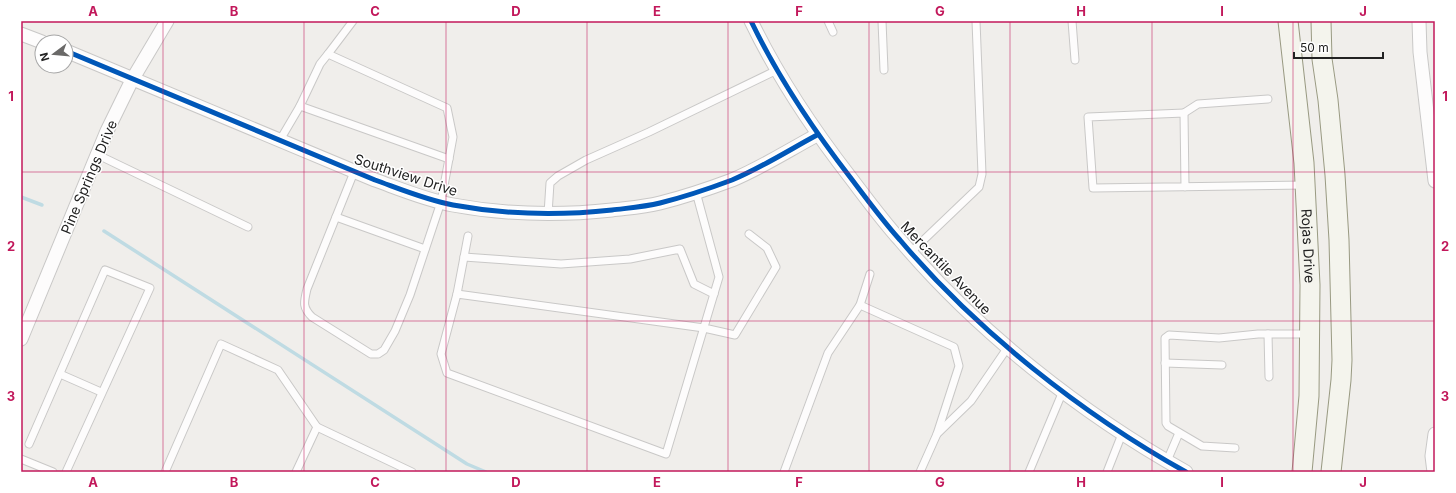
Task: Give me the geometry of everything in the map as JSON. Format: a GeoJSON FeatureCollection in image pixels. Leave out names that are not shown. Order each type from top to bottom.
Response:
{"type":"FeatureCollection","features":[{"type":"Feature","properties":{"kind":"main road","name":"Rojas Drive"},"geometry":{"type":"LineString","coordinates":[[1288,21],[1306,185],[1310,285],[1309,396],[1302,472]]}},
{"type":"Feature","properties":{"kind":"main road","name":"Rojas Drive"},"geometry":{"type":"LineString","coordinates":[[1320,21],[1322,59],[1331,137],[1339,232],[1342,360],[1331,472]]}},
{"type":"Feature","properties":{"kind":"street","name":"Pine Springs Drive"},"geometry":{"type":"LineString","coordinates":[[21,339],[98,155],[132,80],[167,21]]}},
{"type":"Feature","properties":{"kind":"street","name":"Mercantile Avenue"},"geometry":{"type":"LineString","coordinates":[[751,21],[788,89],[817,134],[868,200],[911,252],[962,306],[1022,360],[1063,391],[1122,434],[1186,472]]}},
{"type":"Feature","properties":{"kind":"street"},"geometry":{"type":"LineString","coordinates":[[1419,21],[1420,52],[1435,181]]}},
{"type":"Feature","properties":{"kind":"street"},"geometry":{"type":"LineString","coordinates":[[21,34],[34,39]]}},
{"type":"Feature","properties":{"kind":"street","name":"Southview Drive"},"geometry":{"type":"LineString","coordinates":[[74,55],[354,172],[441,202],[504,213],[587,213],[658,204],[732,179],[756,168],[817,134]]}},
{"type":"Feature","properties":{"kind":"street"},"geometry":{"type":"LineString","coordinates":[[1434,472],[1432,456],[1435,434]]}},
{"type":"Feature","properties":{"kind":"lane"},"geometry":{"type":"LineString","coordinates":[[280,140],[300,106],[320,64],[354,21]]}},
{"type":"Feature","properties":{"kind":"lane"},"geometry":{"type":"LineString","coordinates":[[828,21],[833,32]]}},
{"type":"Feature","properties":{"kind":"lane"},"geometry":{"type":"LineString","coordinates":[[882,21],[884,70]]}},
{"type":"Feature","properties":{"kind":"lane"},"geometry":{"type":"LineString","coordinates":[[911,252],[979,187],[982,174],[976,21]]}},
{"type":"Feature","properties":{"kind":"lane"},"geometry":{"type":"LineString","coordinates":[[1072,21],[1075,60]]}},
{"type":"Feature","properties":{"kind":"lane"},"geometry":{"type":"LineString","coordinates":[[328,54],[448,108],[452,137],[441,202],[406,305],[395,331],[384,350],[378,354],[371,354],[312,317],[307,312],[304,302],[307,289],[354,172]]}},
{"type":"Feature","properties":{"kind":"lane"},"geometry":{"type":"LineString","coordinates":[[548,214],[550,183],[558,176],[586,160],[649,132],[777,70]]}},
{"type":"Feature","properties":{"kind":"lane"},"geometry":{"type":"LineString","coordinates":[[1268,100],[1198,104],[1184,113],[1088,117],[1093,188],[1306,185]]}},
{"type":"Feature","properties":{"kind":"lane"},"geometry":{"type":"LineString","coordinates":[[300,106],[449,159]]}},
{"type":"Feature","properties":{"kind":"lane"},"geometry":{"type":"LineString","coordinates":[[1184,113],[1185,187]]}},
{"type":"Feature","properties":{"kind":"lane"},"geometry":{"type":"LineString","coordinates":[[98,155],[248,227]]}},
{"type":"Feature","properties":{"kind":"lane"},"geometry":{"type":"LineString","coordinates":[[468,236],[457,294],[441,354],[447,373],[666,454],[719,277],[696,192]]}},
{"type":"Feature","properties":{"kind":"lane"},"geometry":{"type":"LineString","coordinates":[[336,217],[425,249]]}},
{"type":"Feature","properties":{"kind":"lane"},"geometry":{"type":"LineString","coordinates":[[457,294],[704,328],[735,335],[776,267],[767,248],[749,234]]}},
{"type":"Feature","properties":{"kind":"lane"},"geometry":{"type":"LineString","coordinates":[[464,257],[562,264],[630,259],[680,249],[694,284],[714,294]]}},
{"type":"Feature","properties":{"kind":"lane"},"geometry":{"type":"LineString","coordinates":[[30,444],[105,270],[150,288],[101,392],[66,472]]}},
{"type":"Feature","properties":{"kind":"lane"},"geometry":{"type":"LineString","coordinates":[[784,472],[828,353],[860,305],[870,274]]}},
{"type":"Feature","properties":{"kind":"lane"},"geometry":{"type":"LineString","coordinates":[[860,305],[954,347],[959,366],[937,434],[920,472]]}},
{"type":"Feature","properties":{"kind":"lane"},"geometry":{"type":"LineString","coordinates":[[1234,448],[1202,446],[1168,426],[1166,423],[1165,338],[1169,335],[1218,338],[1258,334],[1310,334]]}},
{"type":"Feature","properties":{"kind":"lane"},"geometry":{"type":"LineString","coordinates":[[1268,334],[1269,378]]}},
{"type":"Feature","properties":{"kind":"lane"},"geometry":{"type":"LineString","coordinates":[[165,472],[221,344],[278,370],[317,426],[412,472]]}},
{"type":"Feature","properties":{"kind":"lane"},"geometry":{"type":"LineString","coordinates":[[937,434],[971,401],[1008,347]]}},
{"type":"Feature","properties":{"kind":"lane"},"geometry":{"type":"LineString","coordinates":[[1166,363],[1222,365]]}},
{"type":"Feature","properties":{"kind":"lane"},"geometry":{"type":"LineString","coordinates":[[60,374],[101,392]]}},
{"type":"Feature","properties":{"kind":"lane"},"geometry":{"type":"LineString","coordinates":[[1029,472],[1063,391]]}},
{"type":"Feature","properties":{"kind":"lane"},"geometry":{"type":"LineString","coordinates":[[296,472],[317,426]]}},
{"type":"Feature","properties":{"kind":"lane"},"geometry":{"type":"LineString","coordinates":[[1166,461],[1179,432]]}},
{"type":"Feature","properties":{"kind":"lane"},"geometry":{"type":"LineString","coordinates":[[1107,472],[1122,434]]}},
{"type":"Feature","properties":{"kind":"lane"},"geometry":{"type":"LineString","coordinates":[[21,459],[53,472]]}},
{"type":"Feature","properties":{"kind":"waterway"},"geometry":{"type":"LineString","coordinates":[[21,197],[42,205]]}},
{"type":"Feature","properties":{"kind":"waterway"},"geometry":{"type":"LineString","coordinates":[[104,231],[467,464],[486,472]]}},
{"type":"Feature","properties":{"kind":"cycle path"},"geometry":{"type":"LineString","coordinates":[[751,21],[784,82],[822,140],[880,217],[930,274],[997,338],[1070,397],[1108,424],[1186,472]]}},
{"type":"Feature","properties":{"kind":"cycle path"},"geometry":{"type":"LineString","coordinates":[[74,54],[375,180],[433,200],[453,205],[493,211],[552,214],[592,212],[648,206],[696,193],[732,180],[817,135]]}}]}
